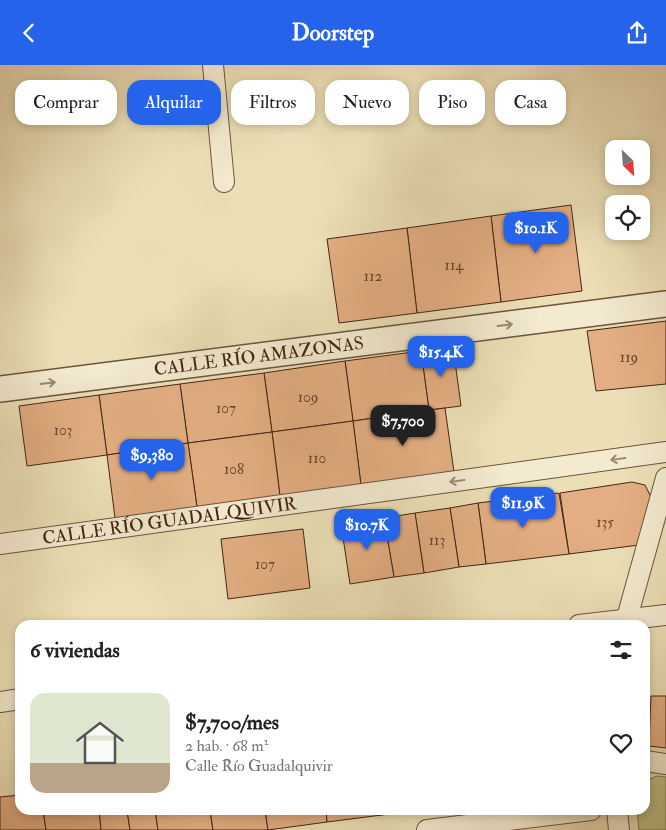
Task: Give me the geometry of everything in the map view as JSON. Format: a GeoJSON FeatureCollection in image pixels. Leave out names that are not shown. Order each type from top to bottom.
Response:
{"type":"FeatureCollection","features":[{"type":"Feature","properties":{"kind":"street"},"geometry":{"type":"LineString","coordinates":[[213,65],[224,182]]}},
{"type":"Feature","properties":{"kind":"street","name":"CALLE RÍO AMAZONAS"},"geometry":{"type":"LineString","coordinates":[[0,389],[666,304]]}},
{"type":"Feature","properties":{"kind":"street","name":"CALLE RÍO GUADALQUIVIR"},"geometry":{"type":"LineString","coordinates":[[0,544],[666,452]]}},
{"type":"Feature","properties":{"kind":"street"},"geometry":{"type":"LineString","coordinates":[[627,620],[666,478]]}},
{"type":"Feature","properties":{"kind":"street"},"geometry":{"type":"LineString","coordinates":[[637,620],[666,615]]}},
{"type":"Feature","properties":{"kind":"street"},"geometry":{"type":"LineString","coordinates":[[0,702],[15,700]]}},
{"type":"Feature","properties":{"kind":"street"},"geometry":{"type":"LineString","coordinates":[[650,762],[666,765]]}},
{"type":"Feature","properties":{"kind":"street"},"geometry":{"type":"LineString","coordinates":[[427,830],[551,815]]}},
{"type":"Feature","properties":{"kind":"street"},"geometry":{"type":"LineString","coordinates":[[618,815],[619,830]]}},
{"type":"Feature","properties":{"kind":"green space"},"geometry":{"type":"Polygon","coordinates":[[[657,776],[666,777],[666,830],[639,830],[638,815],[650,815],[650,779],[657,776]]]}},
{"type":"Feature","properties":{"kind":"building"},"geometry":{"type":"Polygon","coordinates":[[[571,205],[582,291],[501,302],[491,216],[571,205]]]}},
{"type":"Feature","properties":{"kind":"building"},"geometry":{"type":"Polygon","coordinates":[[[491,216],[501,302],[417,313],[407,228],[491,216]]]}},
{"type":"Feature","properties":{"kind":"building"},"geometry":{"type":"Polygon","coordinates":[[[407,228],[417,313],[339,323],[327,239],[407,228]]]}},
{"type":"Feature","properties":{"kind":"building"},"geometry":{"type":"Polygon","coordinates":[[[666,321],[666,384],[596,391],[587,331],[666,321]]]}},
{"type":"Feature","properties":{"kind":"building"},"geometry":{"type":"Polygon","coordinates":[[[453,346],[461,406],[429,410],[421,351],[453,346]]]}},
{"type":"Feature","properties":{"kind":"building"},"geometry":{"type":"Polygon","coordinates":[[[421,351],[429,410],[353,421],[345,361],[421,351]]]}},
{"type":"Feature","properties":{"kind":"building"},"geometry":{"type":"Polygon","coordinates":[[[345,361],[353,421],[272,432],[264,373],[345,361]]]}},
{"type":"Feature","properties":{"kind":"building"},"geometry":{"type":"Polygon","coordinates":[[[264,373],[272,432],[188,443],[180,384],[264,373]]]}},
{"type":"Feature","properties":{"kind":"building"},"geometry":{"type":"Polygon","coordinates":[[[180,384],[188,443],[107,455],[99,395],[180,384]]]}},
{"type":"Feature","properties":{"kind":"building"},"geometry":{"type":"Polygon","coordinates":[[[99,395],[107,455],[27,466],[19,406],[99,395]]]}},
{"type":"Feature","properties":{"kind":"building"},"geometry":{"type":"Polygon","coordinates":[[[445,408],[454,472],[361,485],[353,421],[445,408]]]}},
{"type":"Feature","properties":{"kind":"building"},"geometry":{"type":"Polygon","coordinates":[[[353,421],[361,485],[280,496],[272,432],[353,421]]]}},
{"type":"Feature","properties":{"kind":"building"},"geometry":{"type":"Polygon","coordinates":[[[272,432],[280,496],[197,507],[188,443],[272,432]]]}},
{"type":"Feature","properties":{"kind":"building"},"geometry":{"type":"Polygon","coordinates":[[[188,443],[197,507],[115,518],[107,455],[188,443]]]}},
{"type":"Feature","properties":{"kind":"building"},"geometry":{"type":"Polygon","coordinates":[[[632,482],[645,485],[652,499],[639,545],[569,554],[560,493],[632,482]]]}},
{"type":"Feature","properties":{"kind":"building"},"geometry":{"type":"Polygon","coordinates":[[[559,493],[569,554],[486,564],[478,503],[559,493]]]}},
{"type":"Feature","properties":{"kind":"building"},"geometry":{"type":"Polygon","coordinates":[[[478,503],[486,564],[459,567],[450,508],[478,503]]]}},
{"type":"Feature","properties":{"kind":"building"},"geometry":{"type":"Polygon","coordinates":[[[450,508],[459,567],[424,573],[415,513],[450,508]]]}},
{"type":"Feature","properties":{"kind":"building"},"geometry":{"type":"Polygon","coordinates":[[[415,513],[424,573],[394,577],[384,518],[415,513]]]}},
{"type":"Feature","properties":{"kind":"building"},"geometry":{"type":"Polygon","coordinates":[[[384,518],[394,577],[350,584],[341,524],[384,518]]]}},
{"type":"Feature","properties":{"kind":"building"},"geometry":{"type":"Polygon","coordinates":[[[303,529],[310,588],[228,599],[221,539],[303,529]]]}},
{"type":"Feature","properties":{"kind":"building"},"geometry":{"type":"Polygon","coordinates":[[[651,696],[666,696],[666,748],[650,746],[651,696]]]}},
{"type":"Feature","properties":{"kind":"building"},"geometry":{"type":"Polygon","coordinates":[[[15,796],[15,815],[44,815],[46,830],[0,830],[0,797],[15,796]]]}},
{"type":"Feature","properties":{"kind":"building"},"geometry":{"type":"Polygon","coordinates":[[[44,815],[100,815],[101,830],[46,830],[44,815]]]}},
{"type":"Feature","properties":{"kind":"building"},"geometry":{"type":"Polygon","coordinates":[[[100,815],[128,815],[130,830],[101,830],[100,815]]]}},
{"type":"Feature","properties":{"kind":"building"},"geometry":{"type":"Polygon","coordinates":[[[128,815],[156,815],[158,830],[130,830],[128,815]]]}},
{"type":"Feature","properties":{"kind":"building"},"geometry":{"type":"Polygon","coordinates":[[[156,815],[211,815],[213,830],[158,830],[156,815]]]}},
{"type":"Feature","properties":{"kind":"building"},"geometry":{"type":"Polygon","coordinates":[[[211,815],[266,815],[268,830],[213,830],[211,815]]]}},
{"type":"Feature","properties":{"kind":"building"},"geometry":{"type":"Polygon","coordinates":[[[266,815],[326,815],[327,822],[268,830],[266,815]]]}},
{"type":"Feature","properties":{"kind":"building"},"geometry":{"type":"Polygon","coordinates":[[[326,815],[382,815],[327,822],[326,815]]]}}]}
